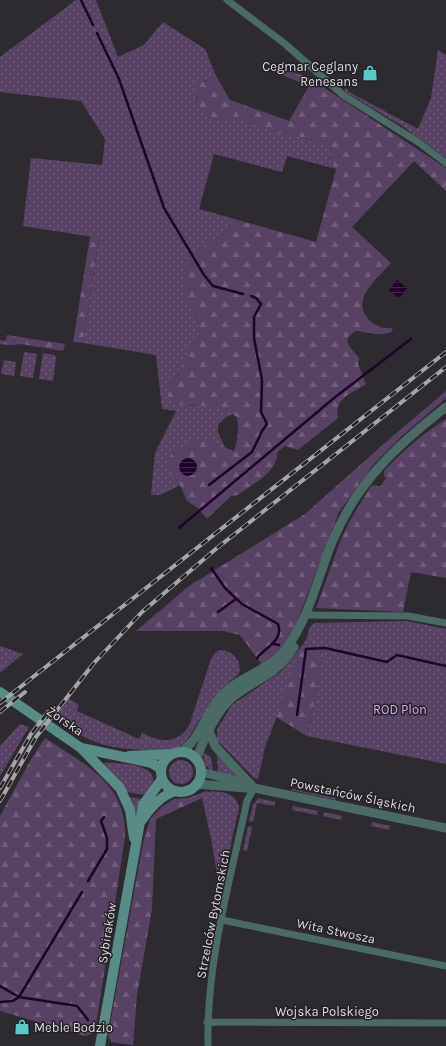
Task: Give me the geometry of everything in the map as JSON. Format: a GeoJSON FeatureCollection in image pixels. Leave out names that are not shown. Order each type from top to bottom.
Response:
{"type":"FeatureCollection","features":[{"type":"Feature","properties":{"kind":"main road","name":"Żorska"},"geometry":{"type":"LineString","coordinates":[[0,692],[62,737],[81,748],[152,763],[162,774]]}},
{"type":"Feature","properties":{"kind":"main road"},"geometry":{"type":"LineString","coordinates":[[81,748],[120,788],[130,810],[135,844]]}},
{"type":"Feature","properties":{"kind":"main road","name":"Żorska"},"geometry":{"type":"LineString","coordinates":[[121,757],[177,753]]}},
{"type":"Feature","properties":{"kind":"main road"},"geometry":{"type":"LineString","coordinates":[[177,753],[188,754],[196,760],[200,772],[196,784],[186,791],[176,791],[168,786],[162,774],[165,760],[177,753]]}},
{"type":"Feature","properties":{"kind":"main road","name":"Sybiraków"},"geometry":{"type":"LineString","coordinates":[[100,1046],[143,805],[162,774]]}},
{"type":"Feature","properties":{"kind":"main road","name":"Sybiraków"},"geometry":{"type":"LineString","coordinates":[[139,823],[153,806],[168,794],[176,791]]}},
{"type":"Feature","properties":{"kind":"street"},"geometry":{"type":"LineString","coordinates":[[226,0],[284,43],[343,95],[418,142],[446,164]]}},
{"type":"Feature","properties":{"kind":"street"},"geometry":{"type":"LineString","coordinates":[[196,760],[209,731],[230,699],[269,675],[286,659],[300,635],[304,617],[337,531],[359,492],[388,456],[446,407]]}},
{"type":"Feature","properties":{"kind":"street"},"geometry":{"type":"LineString","coordinates":[[304,617],[408,616],[446,623]]}},
{"type":"Feature","properties":{"kind":"street"},"geometry":{"type":"LineString","coordinates":[[177,753],[190,745],[222,694],[239,681],[274,662],[286,648],[304,617]]}},
{"type":"Feature","properties":{"kind":"street"},"geometry":{"type":"LineString","coordinates":[[209,731],[215,746],[242,773],[254,788]]}},
{"type":"Feature","properties":{"kind":"street","name":"Powstańców Śląskich"},"geometry":{"type":"LineString","coordinates":[[200,772],[234,780],[254,788]]}},
{"type":"Feature","properties":{"kind":"street","name":"Powstańców Śląskich"},"geometry":{"type":"LineString","coordinates":[[196,784],[254,788],[446,828]]}},
{"type":"Feature","properties":{"kind":"street","name":"Strzelców Bytomskich"},"geometry":{"type":"LineString","coordinates":[[208,1046],[207,1022],[213,972],[222,920],[247,801],[254,788]]}},
{"type":"Feature","properties":{"kind":"street","name":"Wita Stwosza"},"geometry":{"type":"LineString","coordinates":[[222,920],[446,966]]}},
{"type":"Feature","properties":{"kind":"street","name":"Wojska Polskiego"},"geometry":{"type":"LineString","coordinates":[[207,1022],[446,1023]]}},
{"type":"Feature","properties":{"kind":"green space"},"geometry":{"type":"Polygon","coordinates":[[[76,0],[96,0],[118,57],[144,45],[163,22],[205,49],[216,76],[202,82],[196,97],[202,113],[219,121],[235,117],[284,135],[295,135],[332,148],[330,160],[336,169],[287,156],[282,172],[214,154],[199,209],[231,218],[229,230],[198,250],[185,303],[196,316],[200,335],[192,345],[182,368],[169,385],[190,406],[223,409],[233,414],[226,417],[218,425],[218,433],[226,449],[212,443],[170,473],[180,485],[160,495],[151,495],[155,453],[176,411],[162,409],[156,355],[83,343],[99,238],[23,226],[31,158],[102,165],[105,139],[81,101],[0,92],[0,57],[76,0]]]}},
{"type":"Feature","properties":{"kind":"green space"},"geometry":{"type":"Polygon","coordinates":[[[438,50],[446,55],[446,158],[402,126],[344,91],[346,88],[349,92],[418,129],[431,98],[438,50]]]}},
{"type":"Feature","properties":{"kind":"green space"},"geometry":{"type":"Polygon","coordinates":[[[267,64],[308,77],[446,168],[446,191],[414,161],[352,227],[391,263],[368,289],[362,304],[363,311],[373,324],[379,327],[393,328],[391,332],[378,334],[356,331],[348,338],[347,341],[359,358],[358,364],[366,384],[349,394],[341,401],[337,411],[338,418],[298,450],[285,446],[277,452],[273,466],[264,477],[238,495],[231,496],[207,519],[198,508],[187,501],[180,485],[170,473],[169,457],[175,451],[200,438],[234,451],[238,434],[238,422],[237,417],[222,409],[208,406],[177,404],[167,396],[169,385],[178,375],[188,356],[190,345],[200,335],[196,316],[185,303],[183,270],[198,250],[229,230],[231,218],[316,242],[336,169],[330,160],[332,148],[295,135],[284,135],[235,117],[219,121],[202,113],[197,104],[196,85],[216,76],[230,100],[289,121],[309,86],[275,72],[267,64]]]}},
{"type":"Feature","properties":{"kind":"green space"},"geometry":{"type":"Polygon","coordinates":[[[90,237],[99,237],[83,343],[73,342],[90,237]]]}},
{"type":"Feature","properties":{"kind":"green space"},"geometry":{"type":"Polygon","coordinates":[[[7,335],[65,344],[63,351],[21,344],[0,344],[0,340],[6,341],[7,335]]]}},
{"type":"Feature","properties":{"kind":"green space"},"geometry":{"type":"Polygon","coordinates":[[[24,352],[37,354],[33,378],[20,376],[24,352]]]}},
{"type":"Feature","properties":{"kind":"green space"},"geometry":{"type":"Polygon","coordinates":[[[43,353],[54,355],[56,357],[53,381],[39,379],[43,353]]]}},
{"type":"Feature","properties":{"kind":"green space"},"geometry":{"type":"Polygon","coordinates":[[[4,360],[16,362],[14,376],[1,374],[4,360]]]}},
{"type":"Feature","properties":{"kind":"green space"},"geometry":{"type":"Polygon","coordinates":[[[446,391],[446,398],[401,437],[374,464],[339,512],[293,632],[284,647],[262,665],[240,635],[223,631],[136,631],[189,586],[305,514],[446,391]]]}},
{"type":"Feature","properties":{"kind":"green space"},"geometry":{"type":"Polygon","coordinates":[[[446,419],[446,578],[411,572],[403,612],[316,608],[341,539],[371,486],[374,485],[380,487],[386,478],[384,476],[384,471],[391,463],[429,430],[446,419]]]}},
{"type":"Feature","properties":{"kind":"green space","name":"ROD Plon"},"geometry":{"type":"Polygon","coordinates":[[[407,621],[446,629],[446,764],[307,736],[324,650],[300,649],[265,747],[258,779],[254,778],[217,740],[217,729],[232,705],[280,672],[302,646],[306,640],[310,627],[314,623],[407,621]]]}},
{"type":"Feature","properties":{"kind":"green space"},"geometry":{"type":"Polygon","coordinates":[[[0,646],[23,654],[0,673],[0,646]]]}},
{"type":"Feature","properties":{"kind":"green space"},"geometry":{"type":"Polygon","coordinates":[[[300,648],[324,650],[307,736],[276,717],[300,648]]]}},
{"type":"Feature","properties":{"kind":"green space"},"geometry":{"type":"Polygon","coordinates":[[[225,650],[236,657],[240,669],[239,674],[222,688],[185,743],[179,747],[168,750],[140,750],[114,747],[91,740],[55,718],[68,698],[79,705],[77,711],[139,739],[142,733],[162,740],[174,739],[184,732],[189,726],[211,659],[216,652],[225,650]]]}},
{"type":"Feature","properties":{"kind":"green space"},"geometry":{"type":"Polygon","coordinates":[[[20,724],[29,727],[0,776],[0,746],[20,724]]]}},
{"type":"Feature","properties":{"kind":"green space"},"geometry":{"type":"Polygon","coordinates":[[[45,738],[74,757],[100,777],[111,789],[119,802],[124,818],[125,837],[98,1013],[94,1033],[86,1036],[0,1011],[0,816],[30,761],[45,738]]]}},
{"type":"Feature","properties":{"kind":"green space"},"geometry":{"type":"Polygon","coordinates":[[[203,752],[211,757],[213,772],[205,765],[203,752]]]}},
{"type":"Feature","properties":{"kind":"green space"},"geometry":{"type":"Polygon","coordinates":[[[217,753],[238,777],[218,773],[217,753]]]}},
{"type":"Feature","properties":{"kind":"green space"},"geometry":{"type":"Polygon","coordinates":[[[181,760],[190,763],[193,772],[190,781],[181,784],[172,781],[169,772],[172,763],[181,760]]]}},
{"type":"Feature","properties":{"kind":"green space"},"geometry":{"type":"Polygon","coordinates":[[[103,763],[134,765],[142,768],[149,771],[153,782],[145,795],[127,792],[103,763]]]}},
{"type":"Feature","properties":{"kind":"green space"},"geometry":{"type":"Polygon","coordinates":[[[291,790],[335,798],[336,800],[291,790]]]}},
{"type":"Feature","properties":{"kind":"green space"},"geometry":{"type":"Polygon","coordinates":[[[206,791],[211,793],[202,793],[202,798],[156,819],[152,909],[137,995],[133,1045],[111,1042],[108,1035],[143,843],[150,819],[162,807],[174,799],[188,798],[206,791]]]}},
{"type":"Feature","properties":{"kind":"green space"},"geometry":{"type":"Polygon","coordinates":[[[211,791],[229,794],[238,803],[239,808],[220,892],[211,838],[202,798],[202,793],[211,793],[211,791]]]}},
{"type":"Feature","properties":{"kind":"green space"},"geometry":{"type":"Polygon","coordinates":[[[129,797],[142,799],[136,813],[129,797]]]}},
{"type":"Feature","properties":{"kind":"green space"},"geometry":{"type":"Polygon","coordinates":[[[258,798],[275,802],[275,806],[257,803],[253,822],[249,821],[253,805],[258,798]]]}},
{"type":"Feature","properties":{"kind":"green space"},"geometry":{"type":"Polygon","coordinates":[[[293,806],[318,811],[317,815],[292,810],[293,806]]]}},
{"type":"Feature","properties":{"kind":"green space"},"geometry":{"type":"Polygon","coordinates":[[[324,812],[342,816],[341,820],[323,816],[324,812]]]}},
{"type":"Feature","properties":{"kind":"green space"},"geometry":{"type":"Polygon","coordinates":[[[372,822],[390,826],[389,830],[371,826],[372,822]]]}},
{"type":"Feature","properties":{"kind":"green space"},"geometry":{"type":"Polygon","coordinates":[[[248,826],[252,827],[247,851],[243,850],[248,826]]]}},
{"type":"Feature","properties":{"kind":"shaded area"},"geometry":{"type":"Polygon","coordinates":[[[397,280],[407,288],[399,299],[389,290],[397,280]]]}},
{"type":"Feature","properties":{"kind":"shaded area"},"geometry":{"type":"Polygon","coordinates":[[[188,458],[194,461],[197,467],[194,473],[188,476],[182,473],[179,467],[182,461],[188,458]]]}},
{"type":"Feature","properties":{"kind":"waterway"},"geometry":{"type":"LineString","coordinates":[[81,0],[93,25]]}},
{"type":"Feature","properties":{"kind":"waterway"},"geometry":{"type":"LineString","coordinates":[[97,33],[119,79],[164,208],[204,275],[213,286],[243,294]]}},
{"type":"Feature","properties":{"kind":"waterway"},"geometry":{"type":"LineString","coordinates":[[209,485],[252,452],[267,424],[261,412],[262,380],[254,338],[254,317],[261,304],[256,298],[251,296]]}},
{"type":"Feature","properties":{"kind":"waterway"},"geometry":{"type":"LineString","coordinates":[[179,528],[334,398],[411,339]]}},
{"type":"Feature","properties":{"kind":"waterway"},"geometry":{"type":"LineString","coordinates":[[211,568],[225,588],[242,604],[278,624],[279,635],[257,658]]}},
{"type":"Feature","properties":{"kind":"waterway"},"geometry":{"type":"LineString","coordinates":[[218,612],[236,599]]}},
{"type":"Feature","properties":{"kind":"waterway"},"geometry":{"type":"LineString","coordinates":[[273,644],[279,645]]}},
{"type":"Feature","properties":{"kind":"waterway"},"geometry":{"type":"LineString","coordinates":[[297,715],[306,649],[325,648],[387,662],[397,655],[446,666]]}},
{"type":"Feature","properties":{"kind":"waterway"},"geometry":{"type":"LineString","coordinates":[[88,881],[107,849],[107,838],[101,821],[104,817]]}},
{"type":"Feature","properties":{"kind":"waterway"},"geometry":{"type":"LineString","coordinates":[[0,1002],[13,1001],[19,997],[82,892]]}},
{"type":"Feature","properties":{"kind":"waterway"},"geometry":{"type":"LineString","coordinates":[[0,986],[19,997],[77,1006],[88,1020]]}},
{"type":"Feature","properties":{"kind":"railway"},"geometry":{"type":"LineString","coordinates":[[0,703],[446,352]]}},
{"type":"Feature","properties":{"kind":"railway"},"geometry":{"type":"LineString","coordinates":[[0,801],[36,737],[94,663],[142,612],[217,548],[446,367]]}},
{"type":"Feature","properties":{"kind":"railway"},"geometry":{"type":"LineString","coordinates":[[0,712],[25,692]]}},
{"type":"Feature","properties":{"kind":"railway"},"geometry":{"type":"LineString","coordinates":[[0,788],[31,734],[48,712]]}},
{"type":"Feature","properties":{"kind":"place","name":"Cegmar Ceglany Renesans"},"geometry":{"type":"Point","coordinates":[370,73]}},
{"type":"Feature","properties":{"kind":"place","name":"Meble Bodzio"},"geometry":{"type":"Point","coordinates":[22,1027]}}]}
